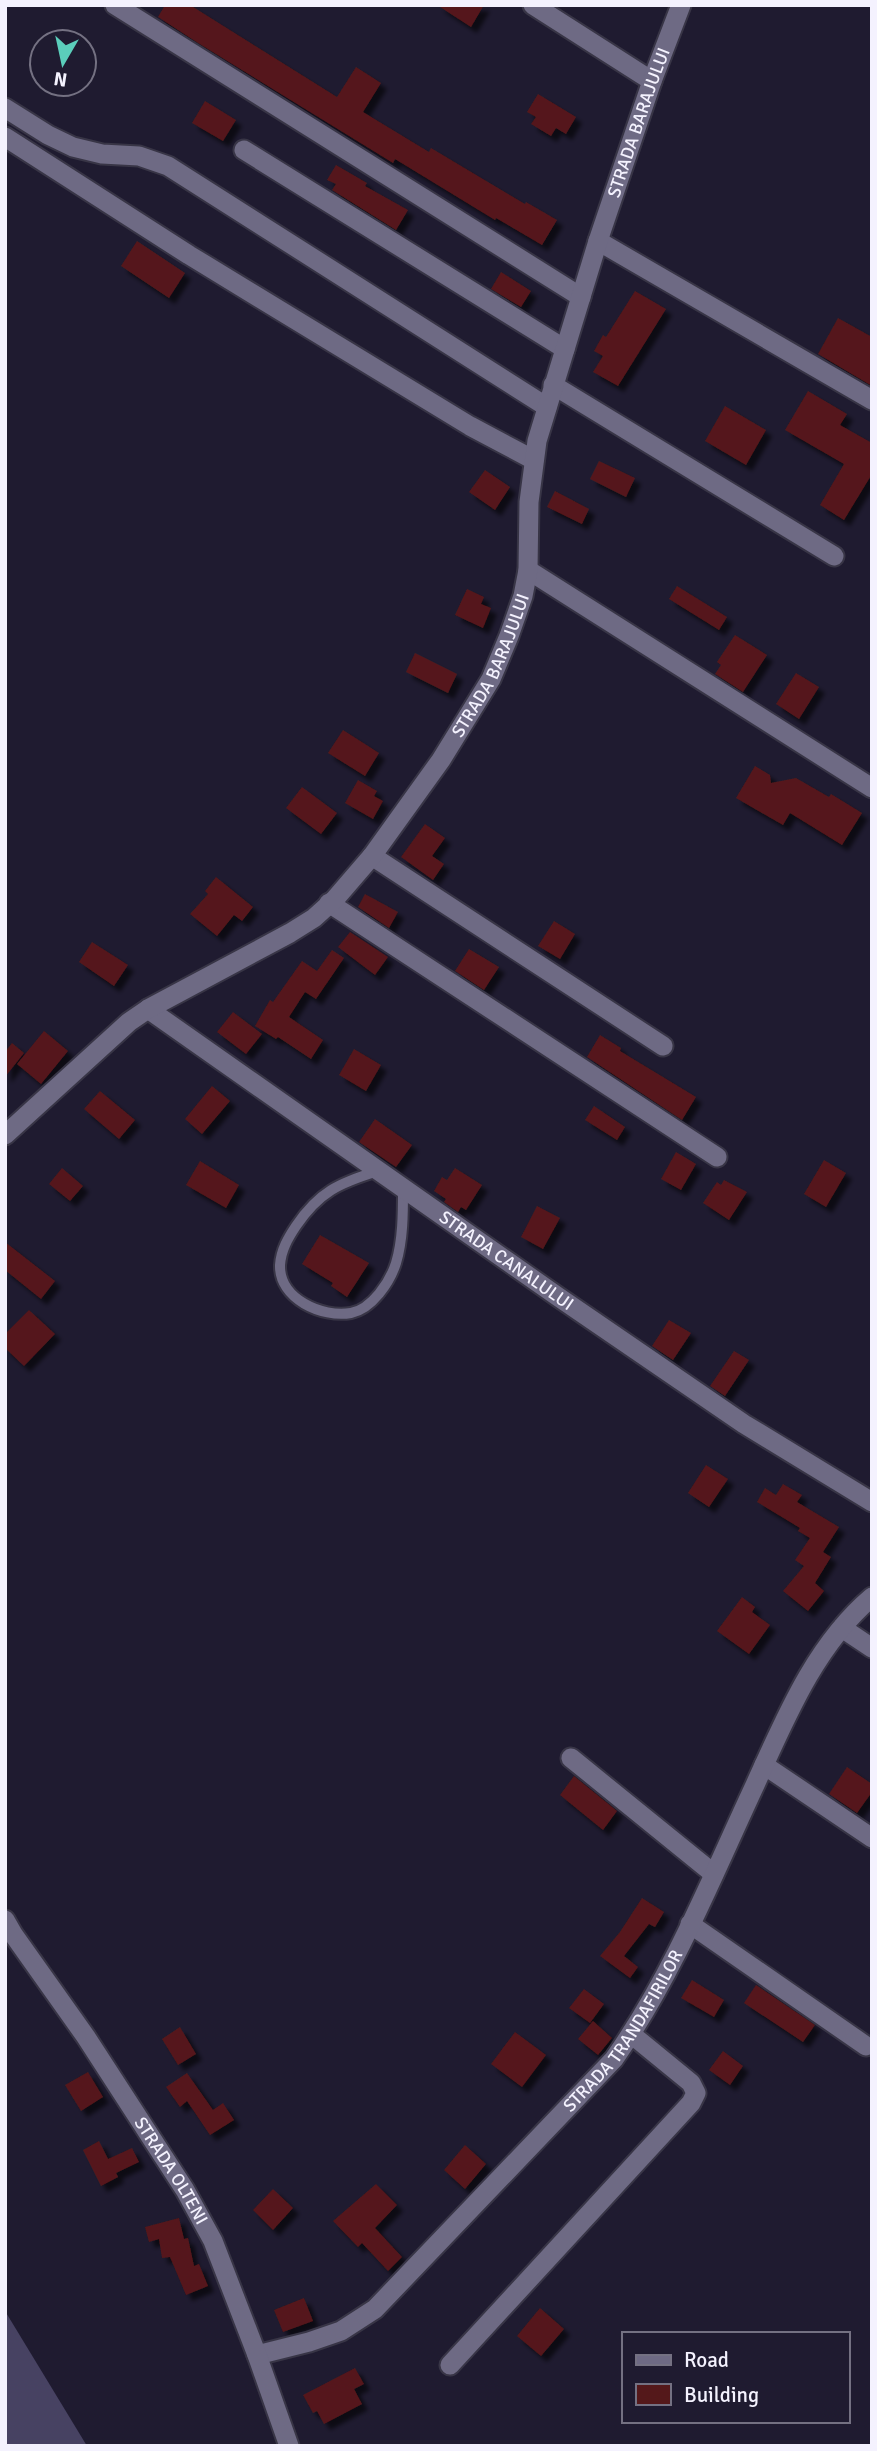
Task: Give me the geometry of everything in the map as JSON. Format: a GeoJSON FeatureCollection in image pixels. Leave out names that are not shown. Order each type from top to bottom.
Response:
{"type":"FeatureCollection","features":[{"type":"Feature","properties":{"kind":"street"},"geometry":{"type":"LineString","coordinates":[[115,5],[581,297]]}},
{"type":"Feature","properties":{"kind":"street"},"geometry":{"type":"LineString","coordinates":[[533,5],[652,81]]}},
{"type":"Feature","properties":{"kind":"street","name":"STRADA BARAJULUI"},"geometry":{"type":"LineString","coordinates":[[5,1135],[129,1022],[148,1009],[290,933],[314,918],[335,899],[372,856],[441,760],[491,679],[523,596],[528,570],[529,502],[537,441],[598,241],[652,81],[681,5]]}},
{"type":"Feature","properties":{"kind":"street"},"geometry":{"type":"LineString","coordinates":[[5,108],[73,147],[102,154],[139,156],[168,166],[547,407]]}},
{"type":"Feature","properties":{"kind":"street"},"geometry":{"type":"LineString","coordinates":[[5,137],[201,262],[470,426],[534,460]]}},
{"type":"Feature","properties":{"kind":"street"},"geometry":{"type":"LineString","coordinates":[[244,150],[565,349]]}},
{"type":"Feature","properties":{"kind":"street"},"geometry":{"type":"LineString","coordinates":[[598,241],[872,400]]}},
{"type":"Feature","properties":{"kind":"street"},"geometry":{"type":"LineString","coordinates":[[553,386],[834,556]]}},
{"type":"Feature","properties":{"kind":"street"},"geometry":{"type":"LineString","coordinates":[[528,570],[871,787]]}},
{"type":"Feature","properties":{"kind":"street"},"geometry":{"type":"LineString","coordinates":[[372,856],[663,1046]]}},
{"type":"Feature","properties":{"kind":"street"},"geometry":{"type":"LineString","coordinates":[[329,903],[718,1157]]}},
{"type":"Feature","properties":{"kind":"street","name":"STRADA CANALULUI"},"geometry":{"type":"LineString","coordinates":[[148,1009],[744,1424],[872,1502]]}},
{"type":"Feature","properties":{"kind":"street","name":"STRADA TRANDAFIRILOR"},"geometry":{"type":"LineString","coordinates":[[257,2355],[341,2331],[375,2309],[614,2059],[631,2034],[690,1924],[764,1765],[811,1672],[842,1628],[872,1597]]}},
{"type":"Feature","properties":{"kind":"street"},"geometry":{"type":"LineString","coordinates":[[842,1628],[872,1648]]}},
{"type":"Feature","properties":{"kind":"street"},"geometry":{"type":"LineString","coordinates":[[571,1758],[714,1874]]}},
{"type":"Feature","properties":{"kind":"street"},"geometry":{"type":"LineString","coordinates":[[764,1765],[872,1838]]}},
{"type":"Feature","properties":{"kind":"street","name":"STRADA OLTENI"},"geometry":{"type":"LineString","coordinates":[[5,1920],[86,2037],[185,2190],[212,2241],[289,2446]]}},
{"type":"Feature","properties":{"kind":"street"},"geometry":{"type":"LineString","coordinates":[[690,1924],[866,2046]]}},
{"type":"Feature","properties":{"kind":"street"},"geometry":{"type":"LineString","coordinates":[[450,2365],[691,2103],[696,2092],[691,2083],[631,2034]]}},
{"type":"Feature","properties":{"kind":"lane"},"geometry":{"type":"LineString","coordinates":[[378,1171],[351,1179],[320,1196],[287,1240],[280,1269],[287,1286],[299,1301],[314,1310],[333,1313],[352,1313],[368,1305],[387,1284],[396,1263],[403,1189]]}},
{"type":"Feature","properties":{"kind":"shaded area"},"geometry":{"type":"Polygon","coordinates":[[[5,2311],[87,2446],[5,2446],[5,2311]]]}},
{"type":"Feature","properties":{"kind":"building"},"geometry":{"type":"Polygon","coordinates":[[[165,5],[190,5],[337,97],[356,67],[381,83],[363,112],[429,152],[431,148],[557,220],[542,245],[496,218],[495,220],[395,159],[393,163],[158,17],[165,5]]]}},
{"type":"Feature","properties":{"kind":"building"},"geometry":{"type":"Polygon","coordinates":[[[437,5],[484,5],[471,27],[437,5]]]}},
{"type":"Feature","properties":{"kind":"building"},"geometry":{"type":"Polygon","coordinates":[[[538,94],[576,117],[566,134],[556,128],[551,136],[531,124],[536,117],[527,112],[538,94]]]}},
{"type":"Feature","properties":{"kind":"building"},"geometry":{"type":"Polygon","coordinates":[[[205,101],[236,120],[223,141],[192,123],[205,101]]]}},
{"type":"Feature","properties":{"kind":"building"},"geometry":{"type":"Polygon","coordinates":[[[336,165],[367,183],[365,186],[408,210],[396,230],[332,190],[336,184],[327,180],[336,165]]]}},
{"type":"Feature","properties":{"kind":"building"},"geometry":{"type":"Polygon","coordinates":[[[137,241],[185,273],[169,298],[121,266],[137,241]]]}},
{"type":"Feature","properties":{"kind":"building"},"geometry":{"type":"Polygon","coordinates":[[[501,272],[531,291],[521,307],[491,289],[501,272]]]}},
{"type":"Feature","properties":{"kind":"building"},"geometry":{"type":"Polygon","coordinates":[[[635,291],[666,309],[618,386],[593,372],[603,356],[594,351],[635,291]]]}},
{"type":"Feature","properties":{"kind":"building"},"geometry":{"type":"Polygon","coordinates":[[[838,318],[872,337],[872,386],[818,354],[838,318]]]}},
{"type":"Feature","properties":{"kind":"building"},"geometry":{"type":"Polygon","coordinates":[[[808,391],[847,414],[840,425],[872,443],[872,474],[844,520],[820,505],[844,464],[785,430],[808,391]]]}},
{"type":"Feature","properties":{"kind":"building"},"geometry":{"type":"Polygon","coordinates":[[[725,406],[766,430],[746,465],[705,441],[725,406]]]}},
{"type":"Feature","properties":{"kind":"building"},"geometry":{"type":"Polygon","coordinates":[[[599,461],[635,478],[626,497],[590,479],[599,461]]]}},
{"type":"Feature","properties":{"kind":"building"},"geometry":{"type":"Polygon","coordinates":[[[485,470],[510,487],[495,510],[469,492],[485,470]]]}},
{"type":"Feature","properties":{"kind":"building"},"geometry":{"type":"Polygon","coordinates":[[[555,491],[589,509],[582,524],[547,507],[555,491]]]}},
{"type":"Feature","properties":{"kind":"building"},"geometry":{"type":"Polygon","coordinates":[[[677,586],[727,617],[719,630],[669,599],[677,586]]]}},
{"type":"Feature","properties":{"kind":"building"},"geometry":{"type":"Polygon","coordinates":[[[467,589],[484,597],[481,604],[491,608],[483,628],[455,615],[467,589]]]}},
{"type":"Feature","properties":{"kind":"building"},"geometry":{"type":"Polygon","coordinates":[[[735,635],[767,655],[743,692],[715,674],[721,665],[717,662],[735,635]]]}},
{"type":"Feature","properties":{"kind":"building"},"geometry":{"type":"Polygon","coordinates":[[[415,653],[457,674],[448,693],[406,672],[415,653]]]}},
{"type":"Feature","properties":{"kind":"building"},"geometry":{"type":"Polygon","coordinates":[[[796,673],[819,687],[799,719],[776,704],[796,673]]]}},
{"type":"Feature","properties":{"kind":"building"},"geometry":{"type":"Polygon","coordinates":[[[343,730],[379,753],[365,776],[328,753],[343,730]]]}},
{"type":"Feature","properties":{"kind":"building"},"geometry":{"type":"Polygon","coordinates":[[[755,766],[770,775],[771,783],[796,778],[829,797],[831,794],[862,813],[842,845],[790,813],[783,825],[736,798],[755,766]]]}},
{"type":"Feature","properties":{"kind":"building"},"geometry":{"type":"Polygon","coordinates":[[[358,780],[377,791],[374,796],[383,801],[373,819],[345,803],[358,780]]]}},
{"type":"Feature","properties":{"kind":"building"},"geometry":{"type":"Polygon","coordinates":[[[302,787],[337,813],[321,834],[286,808],[302,787]]]}},
{"type":"Feature","properties":{"kind":"building"},"geometry":{"type":"Polygon","coordinates":[[[425,824],[445,838],[432,856],[444,864],[433,880],[401,857],[425,824]]]}},
{"type":"Feature","properties":{"kind":"building"},"geometry":{"type":"Polygon","coordinates":[[[216,877],[253,907],[242,921],[234,915],[217,936],[190,914],[208,894],[205,891],[216,877]]]}},
{"type":"Feature","properties":{"kind":"building"},"geometry":{"type":"Polygon","coordinates":[[[365,894],[398,912],[389,928],[358,907],[365,894]]]}},
{"type":"Feature","properties":{"kind":"building"},"geometry":{"type":"Polygon","coordinates":[[[554,921],[575,934],[560,959],[538,946],[554,921]]]}},
{"type":"Feature","properties":{"kind":"building"},"geometry":{"type":"Polygon","coordinates":[[[350,932],[388,957],[375,975],[338,947],[350,932]]]}},
{"type":"Feature","properties":{"kind":"building"},"geometry":{"type":"Polygon","coordinates":[[[92,942],[128,965],[114,986],[79,962],[92,942]]]}},
{"type":"Feature","properties":{"kind":"building"},"geometry":{"type":"Polygon","coordinates":[[[469,949],[499,967],[484,990],[455,971],[469,949]]]}},
{"type":"Feature","properties":{"kind":"building"},"geometry":{"type":"Polygon","coordinates":[[[332,950],[344,958],[316,999],[305,992],[289,1017],[323,1040],[311,1059],[278,1037],[276,1039],[255,1026],[270,1000],[273,1002],[302,961],[317,971],[332,950]]]}},
{"type":"Feature","properties":{"kind":"building"},"geometry":{"type":"Polygon","coordinates":[[[233,1012],[262,1034],[246,1054],[217,1032],[233,1012]]]}},
{"type":"Feature","properties":{"kind":"building"},"geometry":{"type":"Polygon","coordinates":[[[44,1031],[68,1051],[41,1084],[17,1064],[44,1031]]]}},
{"type":"Feature","properties":{"kind":"building"},"geometry":{"type":"Polygon","coordinates":[[[600,1035],[621,1048],[620,1051],[696,1097],[682,1120],[587,1057],[600,1035]]]}},
{"type":"Feature","properties":{"kind":"building"},"geometry":{"type":"Polygon","coordinates":[[[12,1043],[24,1053],[5,1077],[5,1052],[12,1043]]]}},
{"type":"Feature","properties":{"kind":"building"},"geometry":{"type":"Polygon","coordinates":[[[354,1049],[381,1065],[366,1091],[339,1075],[354,1049]]]}},
{"type":"Feature","properties":{"kind":"building"},"geometry":{"type":"Polygon","coordinates":[[[212,1086],[230,1101],[202,1134],[185,1119],[212,1086]]]}},
{"type":"Feature","properties":{"kind":"building"},"geometry":{"type":"Polygon","coordinates":[[[100,1091],[135,1120],[119,1139],[84,1109],[100,1091]]]}},
{"type":"Feature","properties":{"kind":"building"},"geometry":{"type":"Polygon","coordinates":[[[594,1106],[625,1127],[617,1140],[585,1120],[594,1106]]]}},
{"type":"Feature","properties":{"kind":"building"},"geometry":{"type":"Polygon","coordinates":[[[375,1119],[412,1145],[396,1167],[359,1142],[375,1119]]]}},
{"type":"Feature","properties":{"kind":"building"},"geometry":{"type":"Polygon","coordinates":[[[676,1152],[696,1164],[681,1190],[661,1179],[676,1152]]]}},
{"type":"Feature","properties":{"kind":"building"},"geometry":{"type":"Polygon","coordinates":[[[824,1160],[846,1173],[826,1207],[804,1194],[824,1160]]]}},
{"type":"Feature","properties":{"kind":"building"},"geometry":{"type":"Polygon","coordinates":[[[200,1161],[239,1185],[226,1208],[186,1185],[200,1161]]]}},
{"type":"Feature","properties":{"kind":"building"},"geometry":{"type":"Polygon","coordinates":[[[62,1168],[83,1186],[70,1201],[49,1184],[62,1168]]]}},
{"type":"Feature","properties":{"kind":"building"},"geometry":{"type":"Polygon","coordinates":[[[455,1168],[482,1185],[466,1210],[461,1207],[458,1212],[434,1191],[442,1177],[447,1180],[455,1168]]]}},
{"type":"Feature","properties":{"kind":"building"},"geometry":{"type":"Polygon","coordinates":[[[724,1180],[747,1192],[729,1220],[703,1203],[717,1182],[721,1185],[724,1180]]]}},
{"type":"Feature","properties":{"kind":"building"},"geometry":{"type":"Polygon","coordinates":[[[537,1206],[560,1218],[543,1249],[521,1237],[537,1206]]]}},
{"type":"Feature","properties":{"kind":"building"},"geometry":{"type":"Polygon","coordinates":[[[320,1235],[369,1263],[347,1297],[331,1286],[333,1283],[302,1264],[320,1235]]]}},
{"type":"Feature","properties":{"kind":"building"},"geometry":{"type":"Polygon","coordinates":[[[5,1242],[55,1281],[41,1299],[5,1270],[5,1242]]]}},
{"type":"Feature","properties":{"kind":"building"},"geometry":{"type":"Polygon","coordinates":[[[29,1310],[55,1334],[24,1366],[5,1348],[5,1334],[29,1310]]]}},
{"type":"Feature","properties":{"kind":"building"},"geometry":{"type":"Polygon","coordinates":[[[669,1320],[691,1333],[673,1360],[652,1346],[669,1320]]]}},
{"type":"Feature","properties":{"kind":"building"},"geometry":{"type":"Polygon","coordinates":[[[734,1351],[749,1360],[725,1396],[710,1386],[734,1351]]]}},
{"type":"Feature","properties":{"kind":"building"},"geometry":{"type":"Polygon","coordinates":[[[706,1465],[728,1479],[709,1507],[688,1493],[706,1465]]]}},
{"type":"Feature","properties":{"kind":"building"},"geometry":{"type":"Polygon","coordinates":[[[783,1484],[802,1495],[797,1502],[839,1527],[823,1552],[831,1557],[815,1583],[824,1591],[808,1611],[783,1591],[804,1566],[795,1560],[810,1538],[798,1531],[800,1528],[757,1502],[765,1488],[776,1495],[783,1484]]]}},
{"type":"Feature","properties":{"kind":"building"},"geometry":{"type":"Polygon","coordinates":[[[742,1597],[755,1607],[752,1612],[770,1625],[749,1654],[717,1631],[742,1597]]]}},
{"type":"Feature","properties":{"kind":"building"},"geometry":{"type":"Polygon","coordinates":[[[847,1767],[872,1784],[872,1792],[857,1813],[829,1794],[847,1767]]]}},
{"type":"Feature","properties":{"kind":"building"},"geometry":{"type":"Polygon","coordinates":[[[574,1776],[617,1811],[603,1830],[560,1795],[574,1776]]]}},
{"type":"Feature","properties":{"kind":"building"},"geometry":{"type":"Polygon","coordinates":[[[642,1898],[664,1912],[655,1927],[649,1924],[624,1956],[638,1967],[630,1978],[600,1956],[620,1932],[642,1898]]]}},
{"type":"Feature","properties":{"kind":"building"},"geometry":{"type":"Polygon","coordinates":[[[692,1980],[724,2000],[714,2017],[681,1998],[692,1980]]]}},
{"type":"Feature","properties":{"kind":"building"},"geometry":{"type":"Polygon","coordinates":[[[756,1985],[815,2025],[803,2042],[744,2003],[756,1985]]]}},
{"type":"Feature","properties":{"kind":"building"},"geometry":{"type":"Polygon","coordinates":[[[584,1989],[604,2004],[590,2023],[569,2008],[584,1989]]]}},
{"type":"Feature","properties":{"kind":"building"},"geometry":{"type":"Polygon","coordinates":[[[593,2021],[612,2038],[598,2055],[578,2039],[593,2021]]]}},
{"type":"Feature","properties":{"kind":"building"},"geometry":{"type":"Polygon","coordinates":[[[180,2027],[196,2054],[178,2065],[162,2039],[180,2027]]]}},
{"type":"Feature","properties":{"kind":"building"},"geometry":{"type":"Polygon","coordinates":[[[515,2032],[546,2055],[522,2087],[491,2064],[515,2032]]]}},
{"type":"Feature","properties":{"kind":"building"},"geometry":{"type":"Polygon","coordinates":[[[723,2051],[743,2066],[730,2085],[709,2070],[723,2051]]]}},
{"type":"Feature","properties":{"kind":"building"},"geometry":{"type":"Polygon","coordinates":[[[88,2072],[103,2097],[81,2111],[65,2085],[88,2072]]]}},
{"type":"Feature","properties":{"kind":"building"},"geometry":{"type":"Polygon","coordinates":[[[187,2073],[213,2110],[223,2103],[234,2120],[210,2135],[187,2101],[180,2107],[166,2087],[187,2073]]]}},
{"type":"Feature","properties":{"kind":"building"},"geometry":{"type":"Polygon","coordinates":[[[99,2141],[108,2159],[132,2148],[139,2162],[116,2173],[118,2177],[101,2186],[83,2150],[99,2141]]]}},
{"type":"Feature","properties":{"kind":"building"},"geometry":{"type":"Polygon","coordinates":[[[465,2145],[486,2164],[465,2189],[444,2170],[465,2145]]]}},
{"type":"Feature","properties":{"kind":"building"},"geometry":{"type":"Polygon","coordinates":[[[376,2184],[397,2205],[375,2228],[402,2257],[388,2271],[362,2243],[358,2247],[333,2221],[376,2184]]]}},
{"type":"Feature","properties":{"kind":"building"},"geometry":{"type":"Polygon","coordinates":[[[273,2189],[293,2208],[273,2230],[253,2210],[273,2189]]]}},
{"type":"Feature","properties":{"kind":"building"},"geometry":{"type":"Polygon","coordinates":[[[179,2218],[184,2239],[188,2238],[194,2266],[199,2264],[208,2286],[186,2295],[170,2257],[162,2258],[159,2239],[149,2242],[145,2227],[179,2218]]]}},
{"type":"Feature","properties":{"kind":"building"},"geometry":{"type":"Polygon","coordinates":[[[304,2298],[313,2321],[283,2332],[274,2310],[304,2298]]]}},
{"type":"Feature","properties":{"kind":"building"},"geometry":{"type":"Polygon","coordinates":[[[540,2308],[564,2329],[541,2356],[517,2336],[540,2308]]]}},
{"type":"Feature","properties":{"kind":"building"},"geometry":{"type":"Polygon","coordinates":[[[355,2368],[364,2384],[354,2389],[362,2404],[324,2424],[317,2411],[313,2413],[303,2395],[355,2368]]]}}]}
